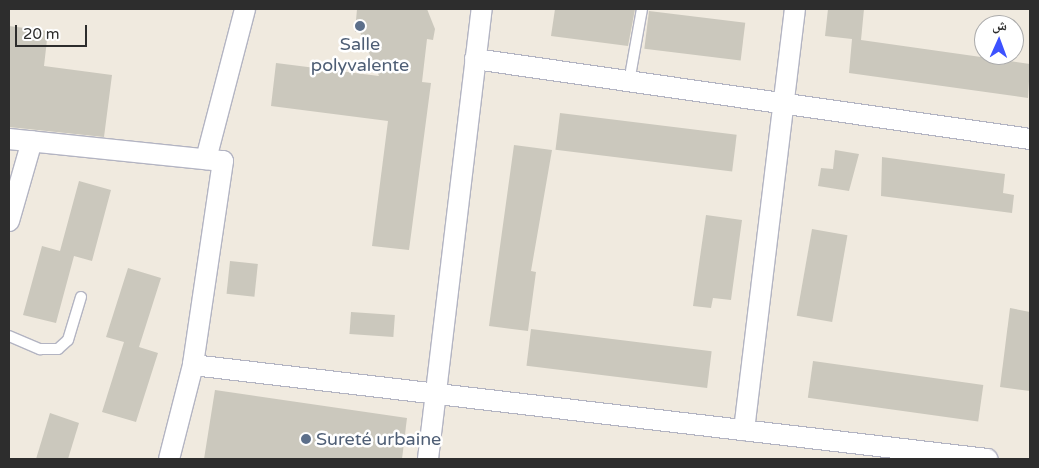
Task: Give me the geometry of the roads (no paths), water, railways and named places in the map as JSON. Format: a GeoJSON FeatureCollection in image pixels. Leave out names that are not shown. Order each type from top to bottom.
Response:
{"type":"FeatureCollection","features":[{"type":"Feature","properties":{"kind":"street"},"geometry":{"type":"LineString","coordinates":[[206,159],[244,9]]}},
{"type":"Feature","properties":{"kind":"street"},"geometry":{"type":"LineString","coordinates":[[428,459],[482,9]]}},
{"type":"Feature","properties":{"kind":"street"},"geometry":{"type":"LineString","coordinates":[[744,430],[795,9]]}},
{"type":"Feature","properties":{"kind":"street"},"geometry":{"type":"LineString","coordinates":[[475,59],[1030,139]]}},
{"type":"Feature","properties":{"kind":"street"},"geometry":{"type":"LineString","coordinates":[[9,138],[223,161],[193,365],[169,459]]}},
{"type":"Feature","properties":{"kind":"street"},"geometry":{"type":"LineString","coordinates":[[10,210],[32,141]]}},
{"type":"Feature","properties":{"kind":"street"},"geometry":{"type":"LineString","coordinates":[[193,365],[435,392],[987,459]]}},
{"type":"Feature","properties":{"kind":"lane"},"geometry":{"type":"LineString","coordinates":[[629,82],[642,9]]}},
{"type":"Feature","properties":{"kind":"lane"},"geometry":{"type":"LineString","coordinates":[[9,336],[40,349],[58,349],[68,340],[81,297]]}},
{"type":"Feature","properties":{"kind":"place","name":"Salle polyvalente"},"geometry":{"type":"Point","coordinates":[360,26]}},
{"type":"Feature","properties":{"kind":"place","name":"Sureté urbaine"},"geometry":{"type":"Point","coordinates":[306,439]}}]}
